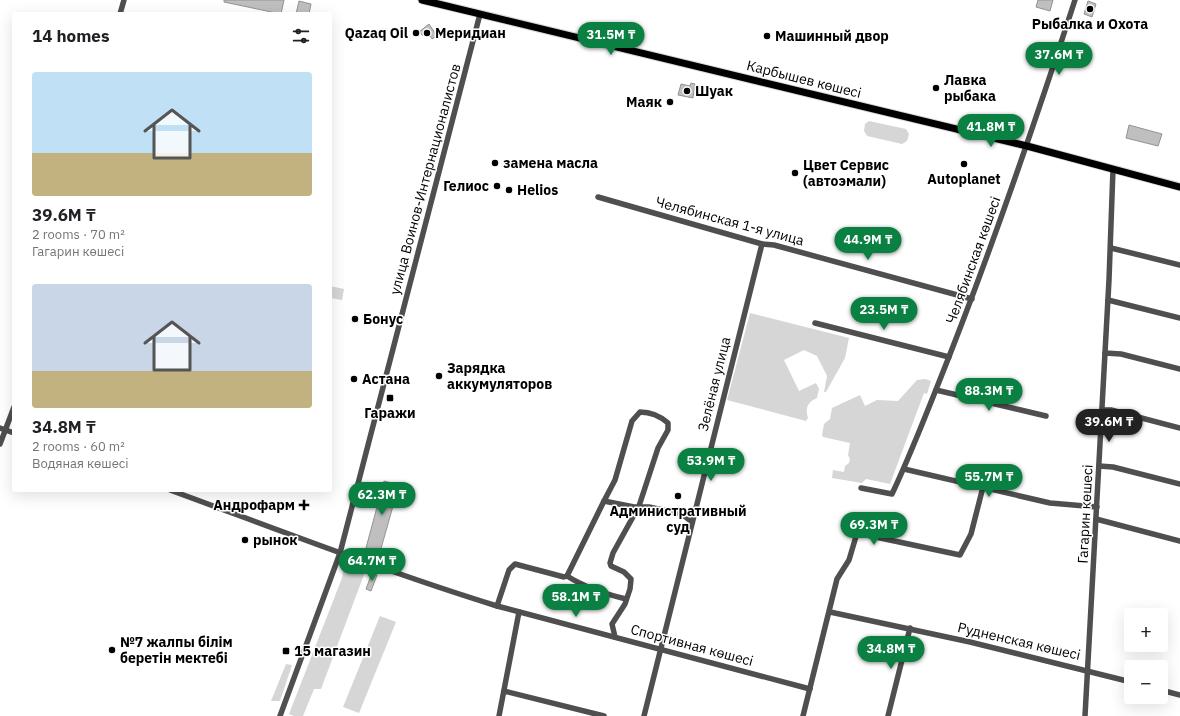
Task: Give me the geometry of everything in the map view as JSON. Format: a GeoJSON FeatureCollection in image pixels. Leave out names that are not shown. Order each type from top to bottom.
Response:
{"type":"FeatureCollection","features":[{"type":"Feature","properties":{"kind":"main road","name":"Карбышев көшесі"},"geometry":{"type":"LineString","coordinates":[[422,0],[1027,146],[1180,186]]}},
{"type":"Feature","properties":{"kind":"street"},"geometry":{"type":"LineString","coordinates":[[121,12],[124,0]]}},
{"type":"Feature","properties":{"kind":"street","name":"Челябинская көшесі"},"geometry":{"type":"LineString","coordinates":[[861,488],[892,494],[904,469],[972,299],[1027,146],[1075,0]]}},
{"type":"Feature","properties":{"kind":"street","name":"улица Воинов-Интернационалистов"},"geometry":{"type":"LineString","coordinates":[[280,716],[340,553],[480,14]]}},
{"type":"Feature","properties":{"kind":"street","name":"Гагарин көшесі"},"geometry":{"type":"LineString","coordinates":[[1085,716],[1106,353],[1113,169]]}},
{"type":"Feature","properties":{"kind":"street","name":"Челябинская 1-я улица"},"geometry":{"type":"LineString","coordinates":[[598,197],[762,244],[774,245],[972,299]]}},
{"type":"Feature","properties":{"kind":"street","name":"Зелёная улица"},"geometry":{"type":"LineString","coordinates":[[644,716],[762,244]]}},
{"type":"Feature","properties":{"kind":"street"},"geometry":{"type":"LineString","coordinates":[[1111,248],[1180,265]]}},
{"type":"Feature","properties":{"kind":"street"},"geometry":{"type":"LineString","coordinates":[[1108,300],[1180,318]]}},
{"type":"Feature","properties":{"kind":"street"},"geometry":{"type":"LineString","coordinates":[[815,323],[949,357]]}},
{"type":"Feature","properties":{"kind":"street"},"geometry":{"type":"LineString","coordinates":[[1106,353],[1121,354],[1180,369]]}},
{"type":"Feature","properties":{"kind":"street"},"geometry":{"type":"LineString","coordinates":[[936,390],[1046,416]]}},
{"type":"Feature","properties":{"kind":"street"},"geometry":{"type":"LineString","coordinates":[[1102,410],[1180,428]]}},
{"type":"Feature","properties":{"kind":"street"},"geometry":{"type":"LineString","coordinates":[[0,444],[3,429],[12,411]]}},
{"type":"Feature","properties":{"kind":"street"},"geometry":{"type":"LineString","coordinates":[[567,576],[615,480],[632,421],[640,412],[647,412],[664,420],[668,423],[668,430],[658,448],[639,506],[626,533],[616,547],[610,563],[611,566],[624,572],[631,579],[630,589],[626,599],[612,624],[615,637]]}},
{"type":"Feature","properties":{"kind":"street"},"geometry":{"type":"LineString","coordinates":[[1100,466],[1113,467],[1180,484]]}},
{"type":"Feature","properties":{"kind":"street"},"geometry":{"type":"LineString","coordinates":[[904,469],[1050,503],[1097,506]]}},
{"type":"Feature","properties":{"kind":"street"},"geometry":{"type":"LineString","coordinates":[[803,716],[837,579],[849,560],[857,533],[960,556],[971,534],[983,487]]}},
{"type":"Feature","properties":{"kind":"street","name":"Спортивная көшесі"},"geometry":{"type":"LineString","coordinates":[[175,492],[340,553],[497,606],[810,689]]}},
{"type":"Feature","properties":{"kind":"street"},"geometry":{"type":"LineString","coordinates":[[604,501],[682,514],[692,522]]}},
{"type":"Feature","properties":{"kind":"street"},"geometry":{"type":"LineString","coordinates":[[1096,519],[1180,541]]}},
{"type":"Feature","properties":{"kind":"street"},"geometry":{"type":"LineString","coordinates":[[497,606],[509,570],[515,564],[564,577],[567,576],[579,584],[602,593],[626,599]]}},
{"type":"Feature","properties":{"kind":"street"},"geometry":{"type":"LineString","coordinates":[[499,716],[520,612]]}},
{"type":"Feature","properties":{"kind":"street","name":"Рудненская көшесі"},"geometry":{"type":"LineString","coordinates":[[830,612],[910,628],[1088,670],[1124,680]]}},
{"type":"Feature","properties":{"kind":"street"},"geometry":{"type":"LineString","coordinates":[[888,716],[910,628]]}},
{"type":"Feature","properties":{"kind":"street"},"geometry":{"type":"LineString","coordinates":[[504,691],[604,716]]}},
{"type":"Feature","properties":{"kind":"street"},"geometry":{"type":"LineString","coordinates":[[1168,692],[1180,695]]}},
{"type":"Feature","properties":{"kind":"shaded area"},"geometry":{"type":"Polygon","coordinates":[[[869,121],[906,129],[909,134],[907,141],[902,144],[867,136],[864,131],[865,124],[869,121]]]}},
{"type":"Feature","properties":{"kind":"shaded area"},"geometry":{"type":"Polygon","coordinates":[[[332,286],[344,289],[342,300],[332,298],[332,286]]]}},
{"type":"Feature","properties":{"kind":"shaded area"},"geometry":{"type":"Polygon","coordinates":[[[750,313],[849,338],[845,358],[826,392],[824,392],[827,376],[817,356],[804,350],[784,360],[799,391],[816,383],[819,389],[817,398],[808,406],[808,418],[806,421],[727,400],[750,313]]]}},
{"type":"Feature","properties":{"kind":"shaded area"},"geometry":{"type":"Polygon","coordinates":[[[925,379],[931,381],[927,394],[924,393],[890,484],[866,479],[862,483],[832,478],[833,470],[844,472],[845,466],[849,463],[850,459],[848,455],[850,443],[823,437],[824,424],[830,419],[832,408],[860,395],[865,406],[877,400],[898,401],[917,380],[925,379]]]}},
{"type":"Feature","properties":{"kind":"shaded area"},"geometry":{"type":"Polygon","coordinates":[[[344,564],[365,572],[321,689],[314,689],[303,716],[294,716],[289,714],[342,578],[344,564]]]}},
{"type":"Feature","properties":{"kind":"shaded area"},"geometry":{"type":"Polygon","coordinates":[[[380,616],[396,622],[359,713],[343,707],[380,616]]]}},
{"type":"Feature","properties":{"kind":"shaded area"},"geometry":{"type":"Polygon","coordinates":[[[286,664],[292,665],[280,701],[271,701],[286,664]]]}},
{"type":"Feature","properties":{"kind":"building"},"geometry":{"type":"Polygon","coordinates":[[[224,0],[284,0],[281,12],[272,12],[224,2],[224,0]]]}},
{"type":"Feature","properties":{"kind":"building"},"geometry":{"type":"Polygon","coordinates":[[[1038,0],[1053,0],[1050,11],[1036,7],[1038,0]]]}},
{"type":"Feature","properties":{"kind":"building"},"geometry":{"type":"Polygon","coordinates":[[[299,1],[311,4],[309,12],[296,12],[299,1]]]}},
{"type":"Feature","properties":{"kind":"building","name":"Рыбалка и Охота"},"geometry":{"type":"Polygon","coordinates":[[[1088,1],[1096,4],[1092,17],[1084,14],[1088,1]]]}},
{"type":"Feature","properties":{"kind":"building","name":"Меридиан"},"geometry":{"type":"Polygon","coordinates":[[[429,24],[437,36],[432,39],[429,34],[422,35],[419,32],[429,24]]]}},
{"type":"Feature","properties":{"kind":"building","name":"Шуак"},"geometry":{"type":"Polygon","coordinates":[[[691,83],[695,84],[693,98],[678,95],[681,84],[690,86],[691,83]]]}},
{"type":"Feature","properties":{"kind":"building"},"geometry":{"type":"Polygon","coordinates":[[[1129,125],[1162,134],[1158,146],[1126,138],[1129,125]]]}},
{"type":"Feature","properties":{"kind":"building"},"geometry":{"type":"Polygon","coordinates":[[[384,481],[399,485],[380,552],[366,548],[384,481]]]}},
{"type":"Feature","properties":{"kind":"building"},"geometry":{"type":"Polygon","coordinates":[[[372,573],[377,575],[371,591],[366,589],[372,573]]]}},
{"type":"Feature","properties":{"kind":"place","name":"Рыбалка и Охота"},"geometry":{"type":"Point","coordinates":[1090,9]}},
{"type":"Feature","properties":{"kind":"place","name":"Qazaq Oil"},"geometry":{"type":"Point","coordinates":[416,33]}},
{"type":"Feature","properties":{"kind":"place","name":"Меридиан"},"geometry":{"type":"Point","coordinates":[427,33]}},
{"type":"Feature","properties":{"kind":"place","name":"Машинный двор"},"geometry":{"type":"Point","coordinates":[767,36]}},
{"type":"Feature","properties":{"kind":"place","name":"Лавка рыбака"},"geometry":{"type":"Point","coordinates":[936,88]}},
{"type":"Feature","properties":{"kind":"place","name":"Шуак"},"geometry":{"type":"Point","coordinates":[687,91]}},
{"type":"Feature","properties":{"kind":"place","name":"Маяк"},"geometry":{"type":"Point","coordinates":[670,102]}},
{"type":"Feature","properties":{"kind":"place","name":"замена масла"},"geometry":{"type":"Point","coordinates":[495,163]}},
{"type":"Feature","properties":{"kind":"place","name":"Autoplanet"},"geometry":{"type":"Point","coordinates":[964,164]}},
{"type":"Feature","properties":{"kind":"place","name":"Цвет Сервис (автоэмали)"},"geometry":{"type":"Point","coordinates":[795,173]}},
{"type":"Feature","properties":{"kind":"place","name":"Гелиос"},"geometry":{"type":"Point","coordinates":[497,186]}},
{"type":"Feature","properties":{"kind":"place","name":"Helios"},"geometry":{"type":"Point","coordinates":[509,190]}},
{"type":"Feature","properties":{"kind":"place","name":"Бонус"},"geometry":{"type":"Point","coordinates":[355,319]}},
{"type":"Feature","properties":{"kind":"place","name":"Зарядка аккумуляторов"},"geometry":{"type":"Point","coordinates":[439,376]}},
{"type":"Feature","properties":{"kind":"place","name":"Астана"},"geometry":{"type":"Point","coordinates":[354,379]}},
{"type":"Feature","properties":{"kind":"place","name":"Гаражи"},"geometry":{"type":"Point","coordinates":[390,398]}},
{"type":"Feature","properties":{"kind":"place","name":"Административный суд"},"geometry":{"type":"Point","coordinates":[678,496]}},
{"type":"Feature","properties":{"kind":"place","name":"Андрофарм"},"geometry":{"type":"Point","coordinates":[304,505]}},
{"type":"Feature","properties":{"kind":"place","name":"рынок"},"geometry":{"type":"Point","coordinates":[245,540]}},
{"type":"Feature","properties":{"kind":"place","name":"№7 жалпы білім беретін мектебі"},"geometry":{"type":"Point","coordinates":[112,650]}},
{"type":"Feature","properties":{"kind":"place","name":"15 магазин"},"geometry":{"type":"Point","coordinates":[286,651]}}]}
